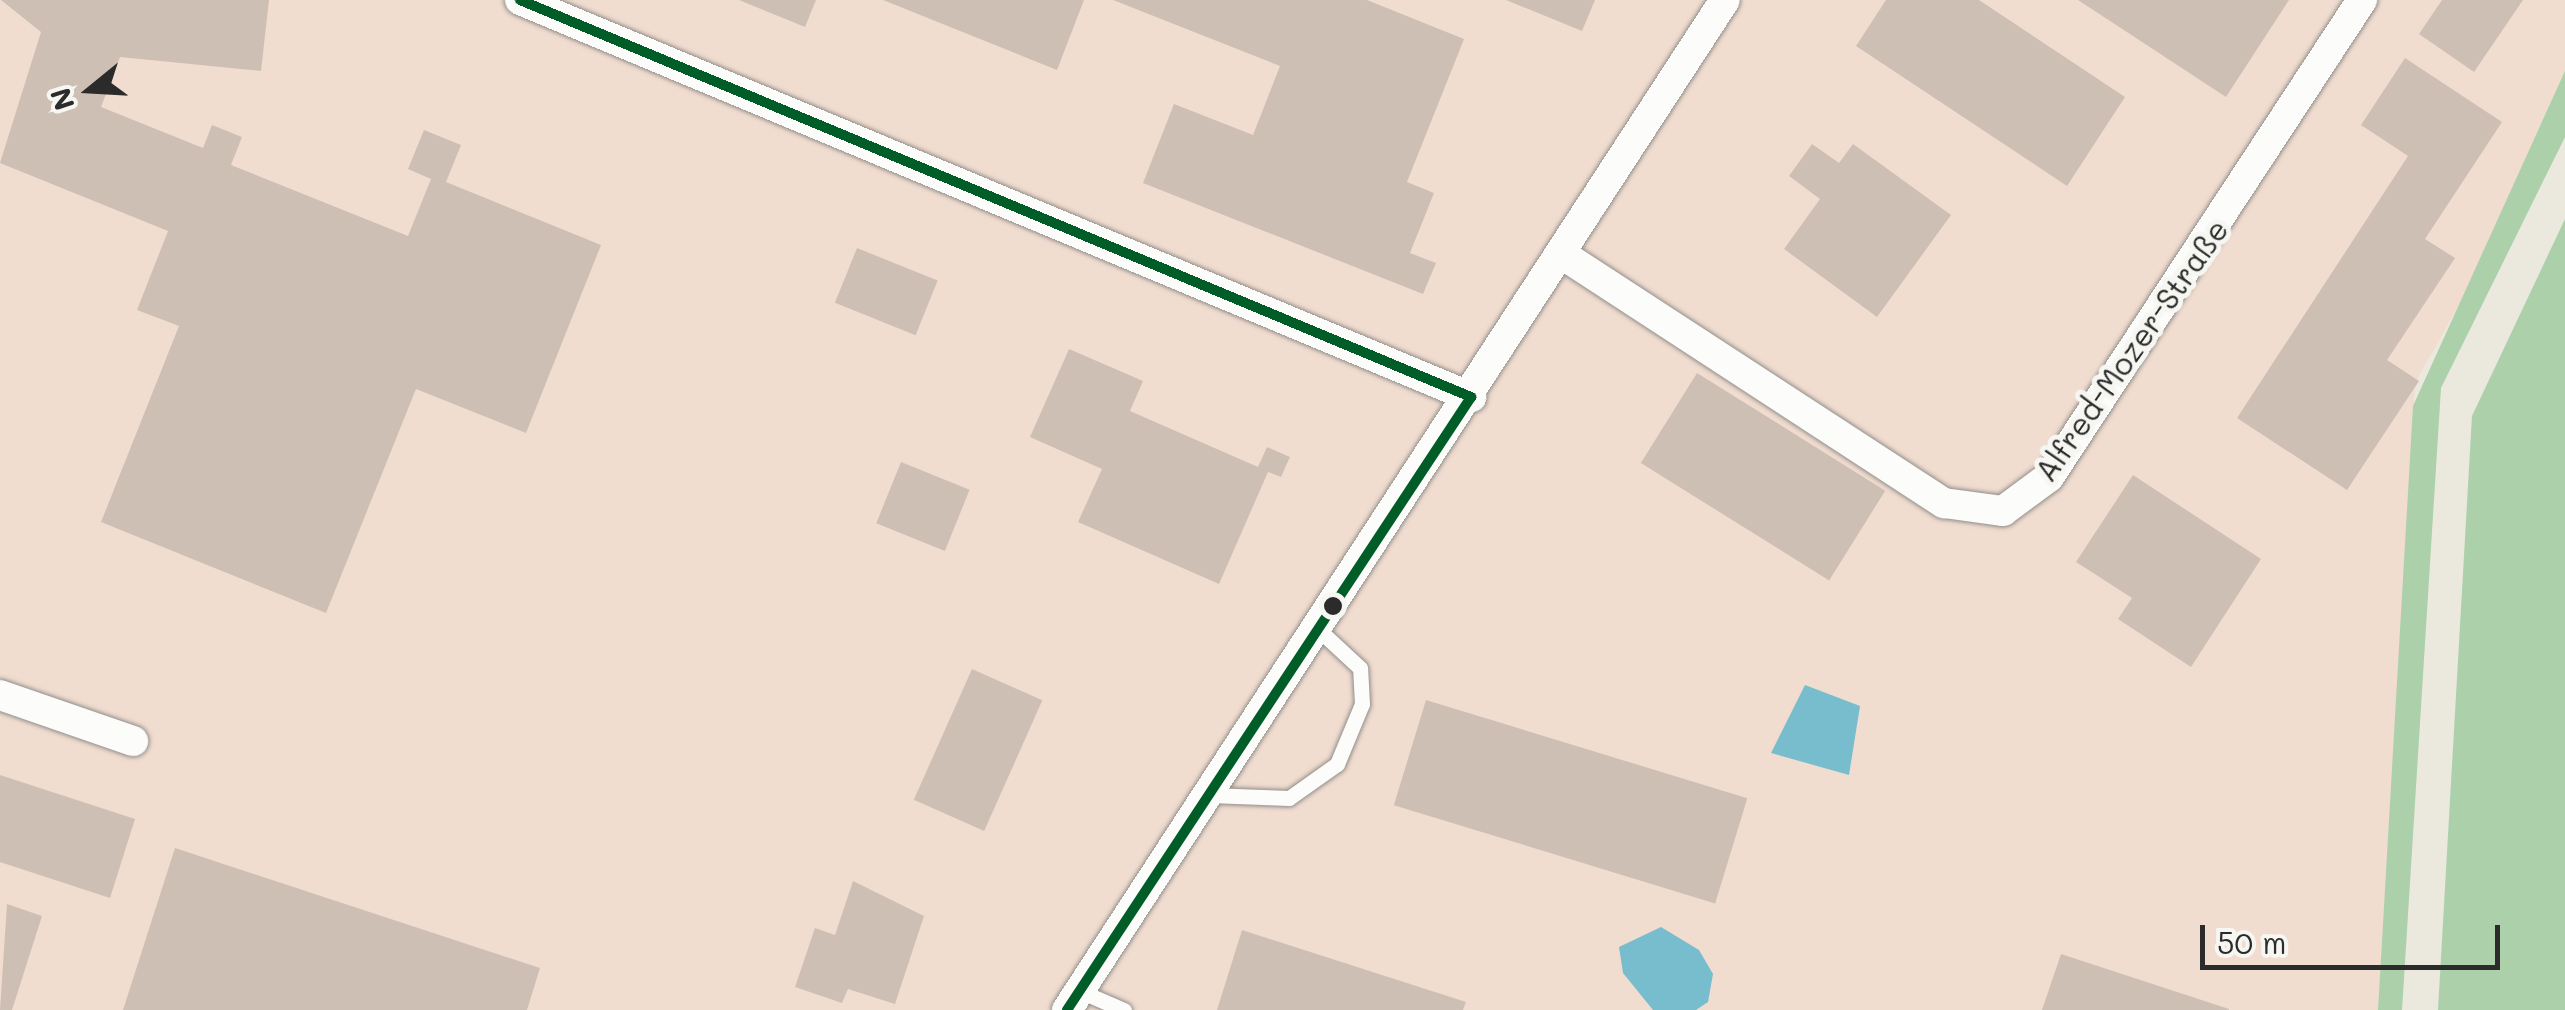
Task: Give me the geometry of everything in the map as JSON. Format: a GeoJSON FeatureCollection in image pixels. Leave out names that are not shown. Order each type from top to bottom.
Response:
{"type":"FeatureCollection","features":[{"type":"Feature","properties":{"kind":"street"},"geometry":{"type":"LineString","coordinates":[[520,0],[1471,397]]}},
{"type":"Feature","properties":{"kind":"street"},"geometry":{"type":"LineString","coordinates":[[1073,1000],[1471,397],[1725,0]]}},
{"type":"Feature","properties":{"kind":"street","name":"Alfred-Mozer-Straße"},"geometry":{"type":"LineString","coordinates":[[1563,255],[1944,502],[2003,510],[2049,477],[2362,0]]}},
{"type":"Feature","properties":{"kind":"street"},"geometry":{"type":"LineString","coordinates":[[0,695],[132,740]]}},
{"type":"Feature","properties":{"kind":"lane"},"geometry":{"type":"LineString","coordinates":[[1209,795],[1289,798],[1337,764],[1362,704],[1360,668],[1318,629]]}},
{"type":"Feature","properties":{"kind":"lane"},"geometry":{"type":"LineString","coordinates":[[1073,1000],[1124,1010]]}},
{"type":"Feature","properties":{"kind":"shaded area"},"geometry":{"type":"Polygon","coordinates":[[[0,0],[2565,0],[2565,117],[2415,383],[2378,1010],[0,1010],[0,0]]]}},
{"type":"Feature","properties":{"kind":"green space"},"geometry":{"type":"Polygon","coordinates":[[[2565,71],[2565,137],[2441,388],[2402,1010],[2378,1010],[2413,406],[2565,71]]]}},
{"type":"Feature","properties":{"kind":"green space"},"geometry":{"type":"Polygon","coordinates":[[[2565,219],[2565,1010],[2438,1010],[2472,416],[2565,219]]]}},
{"type":"Feature","properties":{"kind":"water"},"geometry":{"type":"Polygon","coordinates":[[[1805,685],[1860,706],[1849,775],[1771,753],[1805,685]]]}},
{"type":"Feature","properties":{"kind":"water"},"geometry":{"type":"Polygon","coordinates":[[[1661,927],[1699,950],[1713,974],[1708,1002],[1696,1010],[1653,1010],[1623,973],[1619,947],[1661,927]]]}},
{"type":"Feature","properties":{"kind":"building"},"geometry":{"type":"Polygon","coordinates":[[[1,0],[269,0],[261,71],[120,57],[101,107],[203,148],[212,125],[242,137],[231,165],[408,236],[431,179],[408,169],[424,130],[461,145],[446,182],[601,245],[526,433],[416,389],[326,613],[101,522],[179,326],[137,310],[168,231],[0,163],[41,32],[1,0]]]}},
{"type":"Feature","properties":{"kind":"building"},"geometry":{"type":"Polygon","coordinates":[[[739,0],[816,0],[805,27],[739,0]]]}},
{"type":"Feature","properties":{"kind":"building"},"geometry":{"type":"Polygon","coordinates":[[[883,0],[1084,0],[1057,70],[883,0]]]}},
{"type":"Feature","properties":{"kind":"building"},"geometry":{"type":"Polygon","coordinates":[[[1113,0],[1367,0],[1464,39],[1407,182],[1434,193],[1410,253],[1436,263],[1423,294],[1143,183],[1174,104],[1253,135],[1280,66],[1113,0]]]}},
{"type":"Feature","properties":{"kind":"building"},"geometry":{"type":"Polygon","coordinates":[[[1506,0],[1595,0],[1582,31],[1506,0]]]}},
{"type":"Feature","properties":{"kind":"building"},"geometry":{"type":"Polygon","coordinates":[[[1886,0],[1979,0],[2125,97],[2067,186],[1856,46],[1886,0]]]}},
{"type":"Feature","properties":{"kind":"building"},"geometry":{"type":"Polygon","coordinates":[[[2078,0],[2289,0],[2226,97],[2078,0]]]}},
{"type":"Feature","properties":{"kind":"building"},"geometry":{"type":"Polygon","coordinates":[[[2442,0],[2523,0],[2474,72],[2419,34],[2442,0]]]}},
{"type":"Feature","properties":{"kind":"building"},"geometry":{"type":"Polygon","coordinates":[[[2405,58],[2502,122],[2425,239],[2455,258],[2387,360],[2419,381],[2347,490],[2237,418],[2408,156],[2361,125],[2405,58]]]}},
{"type":"Feature","properties":{"kind":"building"},"geometry":{"type":"Polygon","coordinates":[[[1812,144],[1839,163],[1853,144],[1951,215],[1877,317],[1784,249],[1820,199],[1789,176],[1812,144]]]}},
{"type":"Feature","properties":{"kind":"building"},"geometry":{"type":"Polygon","coordinates":[[[857,248],[938,281],[916,335],[835,303],[857,248]]]}},
{"type":"Feature","properties":{"kind":"building"},"geometry":{"type":"Polygon","coordinates":[[[1069,349],[1143,381],[1130,411],[1258,467],[1267,447],[1290,457],[1281,477],[1268,472],[1219,584],[1078,522],[1102,469],[1030,437],[1069,349]]]}},
{"type":"Feature","properties":{"kind":"building"},"geometry":{"type":"Polygon","coordinates":[[[1697,373],[1885,491],[1829,581],[1641,463],[1697,373]]]}},
{"type":"Feature","properties":{"kind":"building"},"geometry":{"type":"Polygon","coordinates":[[[901,462],[970,490],[945,551],[876,523],[901,462]]]}},
{"type":"Feature","properties":{"kind":"building"},"geometry":{"type":"Polygon","coordinates":[[[2133,475],[2261,559],[2191,667],[2118,619],[2132,598],[2076,562],[2133,475]]]}},
{"type":"Feature","properties":{"kind":"building"},"geometry":{"type":"Polygon","coordinates":[[[972,669],[1042,700],[984,831],[914,800],[972,669]]]}},
{"type":"Feature","properties":{"kind":"building"},"geometry":{"type":"Polygon","coordinates":[[[1426,700],[1747,798],[1715,903],[1394,805],[1426,700]]]}},
{"type":"Feature","properties":{"kind":"building"},"geometry":{"type":"Polygon","coordinates":[[[0,775],[135,819],[110,898],[0,862],[0,775]]]}},
{"type":"Feature","properties":{"kind":"building"},"geometry":{"type":"Polygon","coordinates":[[[175,848],[540,968],[527,1010],[123,1010],[175,848]]]}},
{"type":"Feature","properties":{"kind":"building"},"geometry":{"type":"Polygon","coordinates":[[[853,881],[924,916],[895,1004],[848,989],[842,1003],[795,987],[815,928],[835,935],[853,881]]]}},
{"type":"Feature","properties":{"kind":"building"},"geometry":{"type":"Polygon","coordinates":[[[7,904],[42,916],[12,1010],[0,1010],[7,904]]]}},
{"type":"Feature","properties":{"kind":"building"},"geometry":{"type":"Polygon","coordinates":[[[1242,930],[1466,1002],[1463,1010],[1217,1010],[1242,930]]]}},
{"type":"Feature","properties":{"kind":"building"},"geometry":{"type":"Polygon","coordinates":[[[2061,954],[2229,1009],[2229,1010],[2042,1010],[2061,954]]]}},
{"type":"Feature","properties":{"kind":"transit line"},"geometry":{"type":"LineString","coordinates":[[520,0],[1471,397]]}},
{"type":"Feature","properties":{"kind":"transit line"},"geometry":{"type":"LineString","coordinates":[[1067,1010],[1471,397]]}}]}
